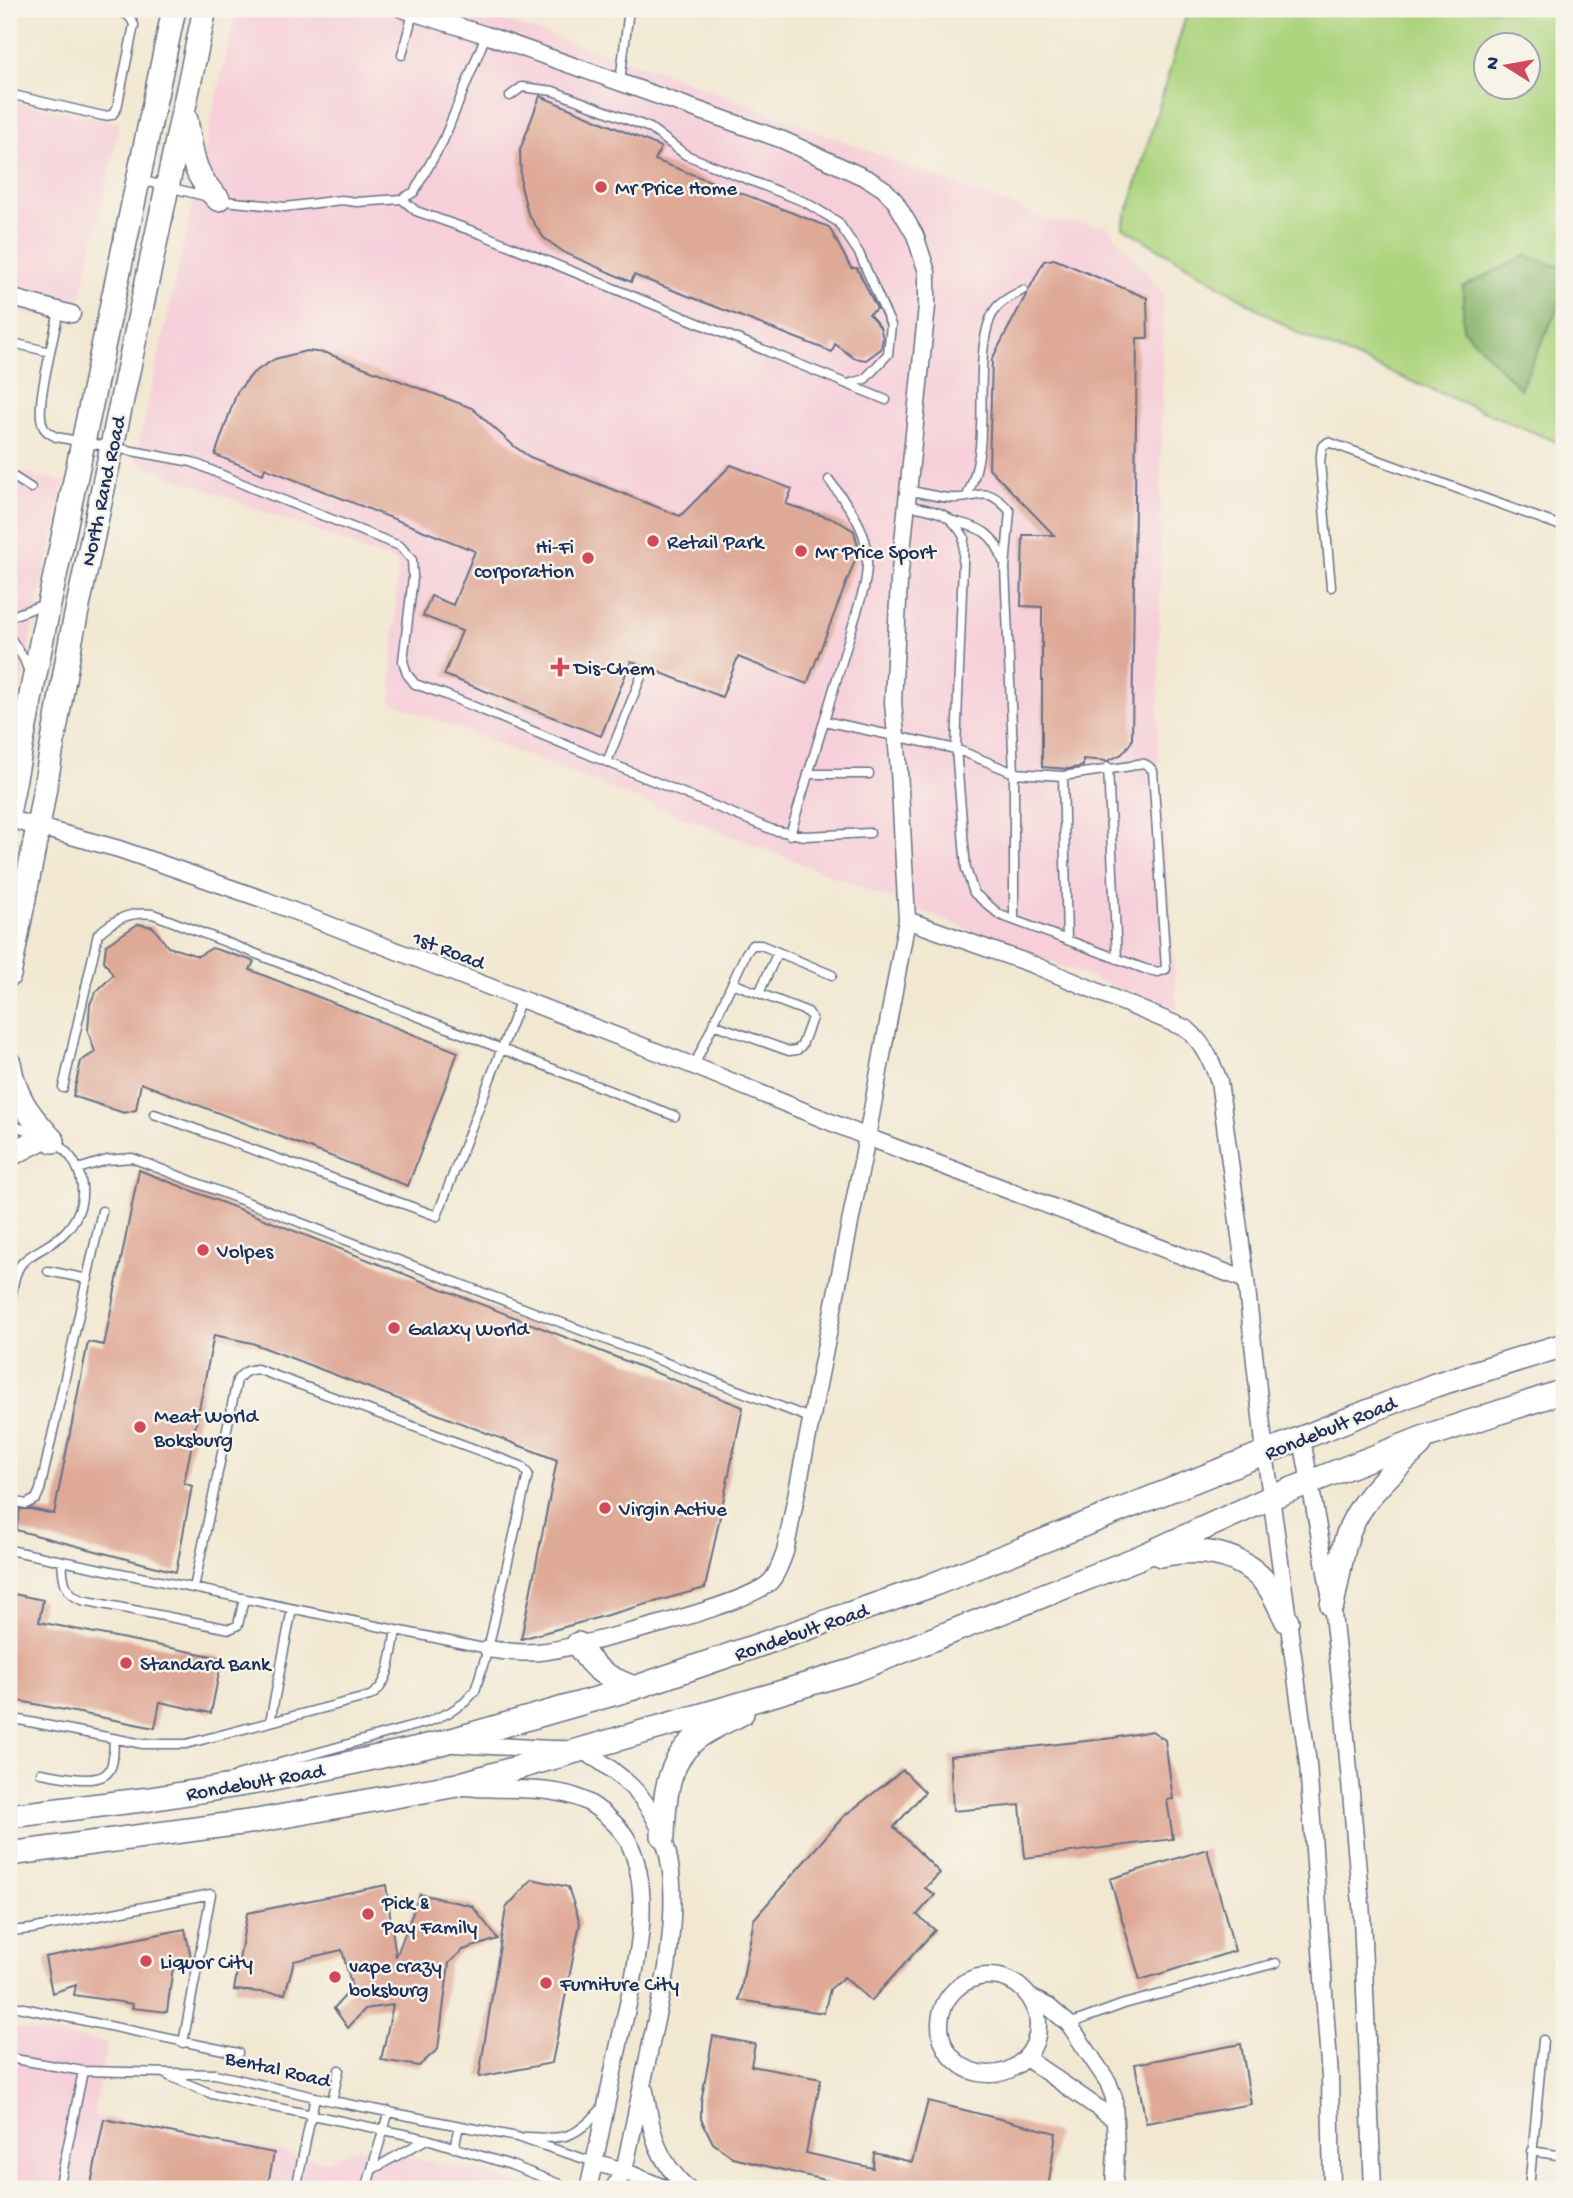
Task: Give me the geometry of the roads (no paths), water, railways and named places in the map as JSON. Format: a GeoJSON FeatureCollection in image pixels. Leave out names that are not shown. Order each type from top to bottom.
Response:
{"type":"FeatureCollection","features":[{"type":"Feature","properties":{"kind":"main road","name":"North Rand Road"},"geometry":{"type":"LineString","coordinates":[[9,809],[174,9]]}},
{"type":"Feature","properties":{"kind":"main road","name":"North Rand Road"},"geometry":{"type":"LineString","coordinates":[[9,975],[71,639],[205,9]]}},
{"type":"Feature","properties":{"kind":"main road"},"geometry":{"type":"LineString","coordinates":[[184,106],[198,174],[202,183],[218,199]]}},
{"type":"Feature","properties":{"kind":"main road"},"geometry":{"type":"LineString","coordinates":[[9,1063],[16,1094],[49,1139],[9,1155]]}},
{"type":"Feature","properties":{"kind":"main road","name":"Rondebult Road"},"geometry":{"type":"LineString","coordinates":[[9,1816],[150,1799],[269,1780],[441,1743],[634,1688],[927,1587],[1435,1385],[1564,1345]]}},
{"type":"Feature","properties":{"kind":"main road","name":"Rondebult Road"},"geometry":{"type":"LineString","coordinates":[[9,1854],[256,1821],[457,1785],[772,1695],[855,1670],[1138,1558],[1272,1497],[1430,1435],[1564,1391]]}},
{"type":"Feature","properties":{"kind":"main road"},"geometry":{"type":"LineString","coordinates":[[1332,1605],[1346,1537],[1359,1511],[1380,1483],[1430,1435]]}},
{"type":"Feature","properties":{"kind":"main road"},"geometry":{"type":"LineString","coordinates":[[1138,1558],[1202,1550],[1236,1560],[1268,1587],[1287,1621]]}},
{"type":"Feature","properties":{"kind":"main road"},"geometry":{"type":"LineString","coordinates":[[578,1644],[589,1663],[605,1675],[634,1688]]}},
{"type":"Feature","properties":{"kind":"main road"},"geometry":{"type":"LineString","coordinates":[[663,1836],[664,1802],[670,1776],[679,1757],[695,1740],[772,1695]]}},
{"type":"Feature","properties":{"kind":"street"},"geometry":{"type":"LineString","coordinates":[[408,11],[486,35],[782,139],[870,180],[884,189],[895,201],[915,235],[927,272],[927,306],[907,497],[893,702],[907,920],[785,1552],[770,1582],[756,1591],[710,1609],[546,1651],[516,1654],[488,1649]]}},
{"type":"Feature","properties":{"kind":"street"},"geometry":{"type":"LineString","coordinates":[[9,297],[66,312]]}},
{"type":"Feature","properties":{"kind":"street","name":"1st Road"},"geometry":{"type":"LineString","coordinates":[[9,819],[119,849],[265,900],[694,1066],[867,1137],[1246,1280]]}},
{"type":"Feature","properties":{"kind":"street"},"geometry":{"type":"LineString","coordinates":[[907,920],[1034,965],[1187,1029],[1209,1055],[1219,1081],[1287,1621],[1308,1764],[1330,2078],[1332,2189]]}},
{"type":"Feature","properties":{"kind":"street"},"geometry":{"type":"LineString","coordinates":[[1302,1439],[1332,1605],[1362,1916],[1373,2189]]}},
{"type":"Feature","properties":{"kind":"street"},"geometry":{"type":"LineString","coordinates":[[441,1743],[581,1751],[610,1768],[639,1793],[663,1836],[673,1885],[671,1939],[624,2171],[613,2189]]}},
{"type":"Feature","properties":{"kind":"street"},"geometry":{"type":"LineString","coordinates":[[457,1785],[494,1790],[551,1791],[583,1800],[613,1822],[629,1841],[638,1870],[642,1911],[637,1958],[588,2189]]}},
{"type":"Feature","properties":{"kind":"street"},"geometry":{"type":"LineString","coordinates":[[1030,1997],[1038,2022],[1034,2047],[1014,2068],[985,2075],[970,2071],[957,2063],[947,2051],[940,2022],[943,2007],[962,1983],[976,1977],[992,1975],[1007,1978],[1020,1986],[1030,1997],[1049,2007],[1069,2024],[1108,2082],[1114,2098],[1114,2189]]}},
{"type":"Feature","properties":{"kind":"street"},"geometry":{"type":"LineString","coordinates":[[1026,2058],[1114,2119]]}},
{"type":"Feature","properties":{"kind":"street"},"geometry":{"type":"LineString","coordinates":[[644,2081],[653,2140],[664,2162],[688,2189]]}},
{"type":"Feature","properties":{"kind":"street","name":"Bental Road"},"geometry":{"type":"LineString","coordinates":[[594,2162],[624,2171],[666,2189]]}},
{"type":"Feature","properties":{"kind":"lane"},"geometry":{"type":"LineString","coordinates":[[9,94],[112,116],[117,108],[134,25],[131,17],[110,9]]}},
{"type":"Feature","properties":{"kind":"lane"},"geometry":{"type":"LineString","coordinates":[[620,83],[629,9]]}},
{"type":"Feature","properties":{"kind":"lane"},"geometry":{"type":"LineString","coordinates":[[402,55],[408,11]]}},
{"type":"Feature","properties":{"kind":"lane"},"geometry":{"type":"LineString","coordinates":[[137,179],[218,199],[285,207],[341,200],[357,202],[402,199],[414,192],[443,141],[486,35]]}},
{"type":"Feature","properties":{"kind":"lane"},"geometry":{"type":"LineString","coordinates":[[510,96],[522,87],[553,91],[650,128],[686,155],[805,202],[838,222],[859,253],[891,325],[888,354],[865,379],[848,384]]}},
{"type":"Feature","properties":{"kind":"lane"},"geometry":{"type":"LineString","coordinates":[[402,199],[416,211],[481,234],[886,400]]}},
{"type":"Feature","properties":{"kind":"lane"},"geometry":{"type":"LineString","coordinates":[[967,496],[976,476],[981,430],[982,366],[990,321],[996,307],[1023,290]]}},
{"type":"Feature","properties":{"kind":"lane"},"geometry":{"type":"LineString","coordinates":[[66,312],[50,352],[42,407],[42,425],[46,431],[56,437],[192,462],[400,546],[411,560],[412,568],[403,661],[407,674],[415,684],[773,830],[790,835],[870,832]]}},
{"type":"Feature","properties":{"kind":"lane"},"geometry":{"type":"LineString","coordinates":[[9,342],[50,352]]}},
{"type":"Feature","properties":{"kind":"lane"},"geometry":{"type":"LineString","coordinates":[[1331,587],[1320,462],[1322,447],[1328,442],[1564,527]]}},
{"type":"Feature","properties":{"kind":"lane"},"geometry":{"type":"LineString","coordinates":[[9,474],[31,488]]}},
{"type":"Feature","properties":{"kind":"lane"},"geometry":{"type":"LineString","coordinates":[[790,835],[869,564],[866,541],[858,522],[829,480]]}},
{"type":"Feature","properties":{"kind":"lane"},"geometry":{"type":"LineString","coordinates":[[907,497],[953,498],[986,493],[994,495],[1010,511],[1004,568],[1014,773],[1014,920]]}},
{"type":"Feature","properties":{"kind":"lane"},"geometry":{"type":"LineString","coordinates":[[824,721],[956,749],[1014,773],[1063,776],[1108,767],[1131,766],[1141,762],[1148,765],[1153,771],[1166,969],[1158,972],[1117,959],[1000,915],[974,893],[966,869],[956,749],[964,537],[945,513],[907,497]]}},
{"type":"Feature","properties":{"kind":"lane"},"geometry":{"type":"LineString","coordinates":[[953,521],[979,527],[990,536],[998,546],[1004,568]]}},
{"type":"Feature","properties":{"kind":"lane"},"geometry":{"type":"LineString","coordinates":[[9,617],[50,602]]}},
{"type":"Feature","properties":{"kind":"lane"},"geometry":{"type":"LineString","coordinates":[[9,636],[24,659],[33,684]]}},
{"type":"Feature","properties":{"kind":"lane"},"geometry":{"type":"LineString","coordinates":[[607,762],[641,677]]}},
{"type":"Feature","properties":{"kind":"lane"},"geometry":{"type":"LineString","coordinates":[[1108,767],[1117,959]]}},
{"type":"Feature","properties":{"kind":"lane"},"geometry":{"type":"LineString","coordinates":[[808,774],[869,774]]}},
{"type":"Feature","properties":{"kind":"lane"},"geometry":{"type":"LineString","coordinates":[[1063,776],[1067,939]]}},
{"type":"Feature","properties":{"kind":"lane"},"geometry":{"type":"LineString","coordinates":[[63,1088],[98,934],[113,920],[138,912],[153,914],[675,1116]]}},
{"type":"Feature","properties":{"kind":"lane"},"geometry":{"type":"LineString","coordinates":[[694,1066],[752,945],[761,944],[832,975]]}},
{"type":"Feature","properties":{"kind":"lane"},"geometry":{"type":"LineString","coordinates":[[759,993],[778,952]]}},
{"type":"Feature","properties":{"kind":"lane"},"geometry":{"type":"LineString","coordinates":[[713,1024],[789,1051],[797,1051],[802,1045],[812,1018],[808,1012],[732,983]]}},
{"type":"Feature","properties":{"kind":"lane"},"geometry":{"type":"LineString","coordinates":[[153,1114],[437,1216],[521,999]]}},
{"type":"Feature","properties":{"kind":"lane"},"geometry":{"type":"LineString","coordinates":[[9,1124],[63,1147],[78,1169],[83,1191],[74,1220],[64,1234],[23,1262],[18,1272],[9,1313]]}},
{"type":"Feature","properties":{"kind":"lane"},"geometry":{"type":"LineString","coordinates":[[78,1169],[107,1160],[132,1158],[810,1418]]}},
{"type":"Feature","properties":{"kind":"lane"},"geometry":{"type":"LineString","coordinates":[[9,1500],[26,1504],[36,1499],[40,1490],[102,1211]]}},
{"type":"Feature","properties":{"kind":"lane"},"geometry":{"type":"LineString","coordinates":[[48,1271],[88,1279]]}},
{"type":"Feature","properties":{"kind":"lane"},"geometry":{"type":"LineString","coordinates":[[150,1799],[428,1722],[465,1702],[475,1690],[488,1649],[528,1474],[510,1462],[257,1369],[249,1370],[242,1373],[237,1380],[194,1588]]}},
{"type":"Feature","properties":{"kind":"lane"},"geometry":{"type":"LineString","coordinates":[[9,1550],[488,1649]]}},
{"type":"Feature","properties":{"kind":"lane"},"geometry":{"type":"LineString","coordinates":[[62,1561],[63,1579],[67,1589],[73,1597],[82,1600],[230,1629],[238,1625],[244,1599]]}},
{"type":"Feature","properties":{"kind":"lane"},"geometry":{"type":"LineString","coordinates":[[270,1722],[292,1609]]}},
{"type":"Feature","properties":{"kind":"lane"},"geometry":{"type":"LineString","coordinates":[[9,1718],[143,1744],[186,1744],[370,1696],[379,1691],[385,1681],[396,1631]]}},
{"type":"Feature","properties":{"kind":"lane"},"geometry":{"type":"LineString","coordinates":[[41,1773],[80,1779],[103,1776],[109,1772],[114,1739]]}},
{"type":"Feature","properties":{"kind":"lane"},"geometry":{"type":"LineString","coordinates":[[9,1931],[211,1894],[183,2043]]}},
{"type":"Feature","properties":{"kind":"lane"},"geometry":{"type":"LineString","coordinates":[[1069,2024],[1124,2004],[1276,1964]]}},
{"type":"Feature","properties":{"kind":"lane"},"geometry":{"type":"LineString","coordinates":[[9,2005],[238,2053]]}},
{"type":"Feature","properties":{"kind":"lane"},"geometry":{"type":"LineString","coordinates":[[1528,2189],[1544,2040]]}},
{"type":"Feature","properties":{"kind":"lane"},"geometry":{"type":"LineString","coordinates":[[9,2058],[83,2071],[128,2071],[166,2075]]}},
{"type":"Feature","properties":{"kind":"lane"},"geometry":{"type":"LineString","coordinates":[[332,2101],[339,2070]]}},
{"type":"Feature","properties":{"kind":"lane"},"geometry":{"type":"LineString","coordinates":[[60,2189],[83,2071]]}},
{"type":"Feature","properties":{"kind":"lane","name":"Bental Road"},"geometry":{"type":"LineString","coordinates":[[166,2075],[215,2074],[332,2101],[517,2137],[594,2162]]}},
{"type":"Feature","properties":{"kind":"lane","name":"Bental Road"},"geometry":{"type":"LineString","coordinates":[[166,2075],[212,2094],[427,2139],[511,2165],[572,2189]]}},
{"type":"Feature","properties":{"kind":"lane"},"geometry":{"type":"LineString","coordinates":[[296,2189],[315,2097]]}},
{"type":"Feature","properties":{"kind":"lane"},"geometry":{"type":"LineString","coordinates":[[517,2137],[561,2138],[572,2134],[587,2126],[607,2103]]}},
{"type":"Feature","properties":{"kind":"lane"},"geometry":{"type":"LineString","coordinates":[[366,2189],[389,2110]]}},
{"type":"Feature","properties":{"kind":"lane"},"geometry":{"type":"LineString","coordinates":[[454,2148],[459,2126]]}},
{"type":"Feature","properties":{"kind":"lane"},"geometry":{"type":"LineString","coordinates":[[373,2169],[427,2139]]}},
{"type":"Feature","properties":{"kind":"lane"},"geometry":{"type":"LineString","coordinates":[[1531,2151],[1564,2157]]}},
{"type":"Feature","properties":{"kind":"place","name":"Mr Price Home"},"geometry":{"type":"Point","coordinates":[601,187]}},
{"type":"Feature","properties":{"kind":"place","name":"Retail Park"},"geometry":{"type":"Point","coordinates":[653,541]}},
{"type":"Feature","properties":{"kind":"place","name":"Mr Price Sport"},"geometry":{"type":"Point","coordinates":[801,551]}},
{"type":"Feature","properties":{"kind":"place","name":"Hi-Fi corporation"},"geometry":{"type":"Point","coordinates":[588,558]}},
{"type":"Feature","properties":{"kind":"place","name":"Dis-Chem"},"geometry":{"type":"Point","coordinates":[560,667]}},
{"type":"Feature","properties":{"kind":"place","name":"Volpes"},"geometry":{"type":"Point","coordinates":[203,1250]}},
{"type":"Feature","properties":{"kind":"place","name":"Galaxy World"},"geometry":{"type":"Point","coordinates":[394,1328]}},
{"type":"Feature","properties":{"kind":"place","name":"Meat World Boksburg"},"geometry":{"type":"Point","coordinates":[140,1427]}},
{"type":"Feature","properties":{"kind":"place","name":"Virgin Active"},"geometry":{"type":"Point","coordinates":[605,1508]}},
{"type":"Feature","properties":{"kind":"place","name":"Standard Bank"},"geometry":{"type":"Point","coordinates":[126,1663]}},
{"type":"Feature","properties":{"kind":"place","name":"Pick & Pay Family"},"geometry":{"type":"Point","coordinates":[368,1914]}},
{"type":"Feature","properties":{"kind":"place","name":"Liquor City"},"geometry":{"type":"Point","coordinates":[146,1961]}},
{"type":"Feature","properties":{"kind":"place","name":"vape crazy boksburg"},"geometry":{"type":"Point","coordinates":[335,1977]}},
{"type":"Feature","properties":{"kind":"place","name":"Furniture City"},"geometry":{"type":"Point","coordinates":[546,1983]}}]}
